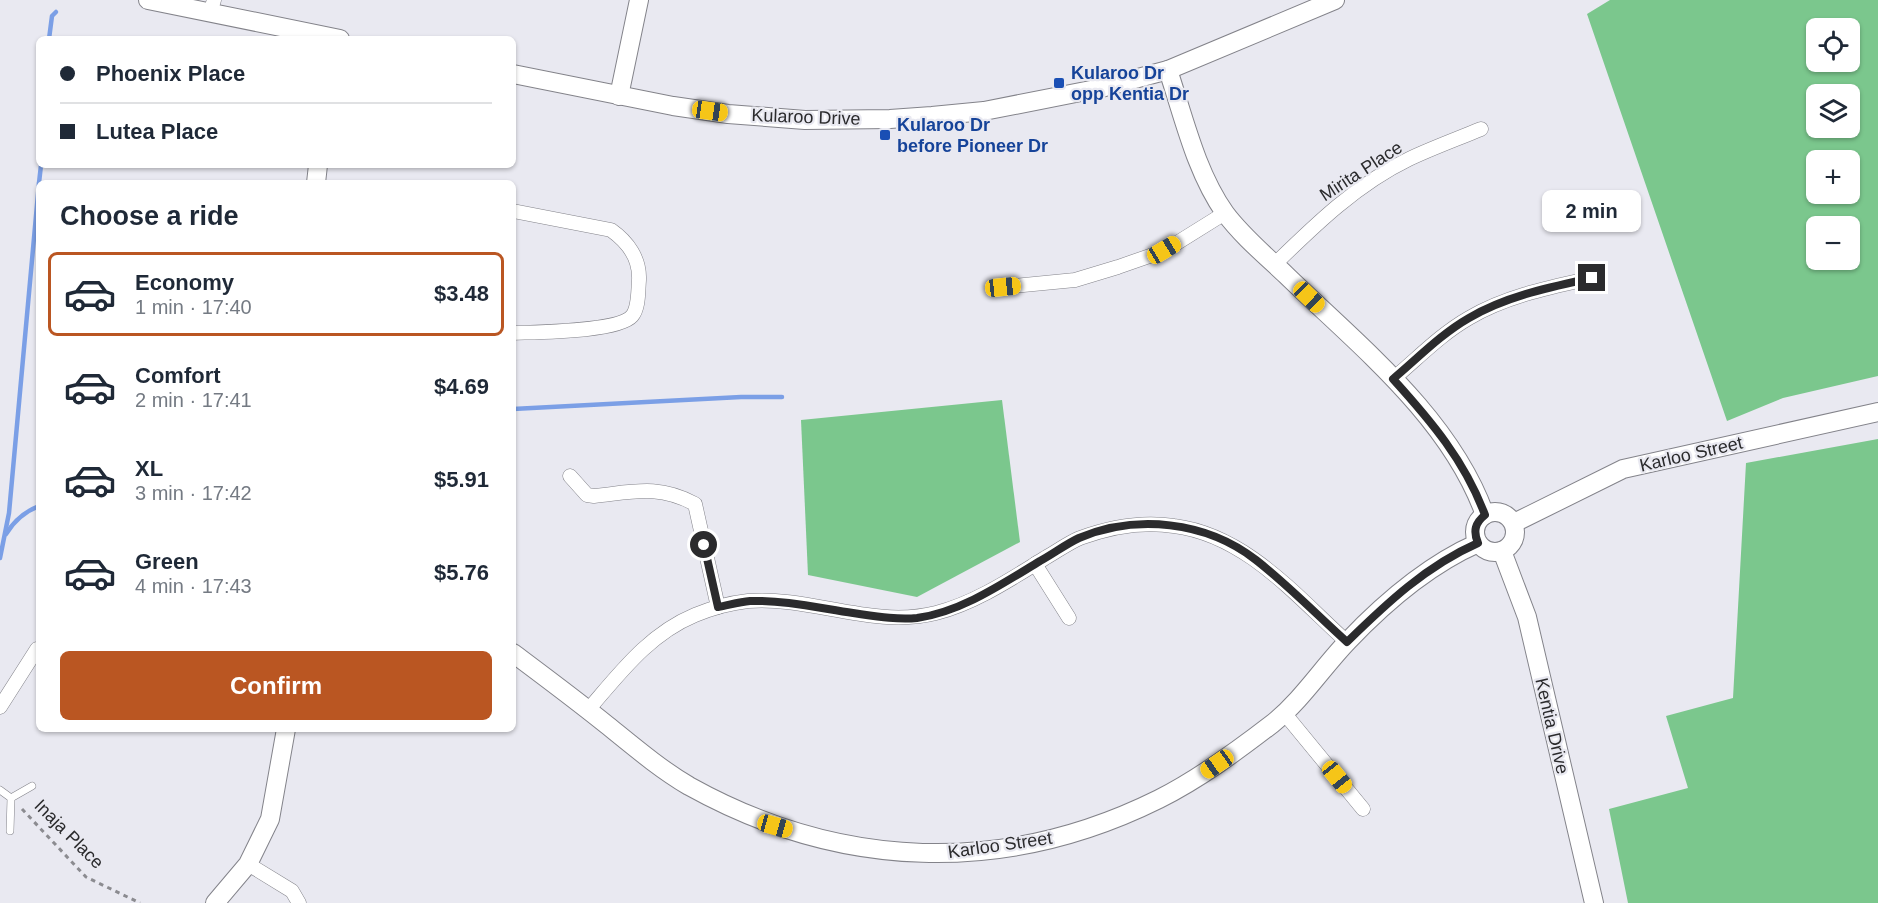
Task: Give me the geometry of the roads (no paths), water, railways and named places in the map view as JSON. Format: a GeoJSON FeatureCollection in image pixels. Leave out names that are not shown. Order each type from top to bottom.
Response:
{"type":"FeatureCollection","features":[{"type":"Feature","properties":{"kind":"street"},"geometry":{"type":"LineString","coordinates":[[148,0],[212,6],[328,36]]}},
{"type":"Feature","properties":{"kind":"street"},"geometry":{"type":"LineString","coordinates":[[619,96],[639,0]]}},
{"type":"Feature","properties":{"kind":"street","name":"Kularoo Drive"},"geometry":{"type":"LineString","coordinates":[[516,75],[619,96],[728,114],[805,120],[890,119],[984,111],[1101,88],[1168,70],[1335,0]]}},
{"type":"Feature","properties":{"kind":"street"},"geometry":{"type":"LineString","coordinates":[[1168,70],[1197,159],[1226,213],[1393,379],[1426,416],[1460,460],[1477,493],[1485,515]]}},
{"type":"Feature","properties":{"kind":"street","name":"Mirita Place"},"geometry":{"type":"LineString","coordinates":[[1275,264],[1322,218],[1375,178],[1408,160],[1481,129]]}},
{"type":"Feature","properties":{"kind":"street"},"geometry":{"type":"LineString","coordinates":[[516,212],[611,230],[624,239],[631,249],[639,276],[637,306],[632,316],[622,323],[603,328],[516,333]]}},
{"type":"Feature","properties":{"kind":"street"},"geometry":{"type":"LineString","coordinates":[[1003,287],[1074,280],[1118,267],[1164,250],[1226,213]]}},
{"type":"Feature","properties":{"kind":"street"},"geometry":{"type":"LineString","coordinates":[[1393,379],[1445,335],[1470,318],[1497,305],[1537,291],[1592,278]]}},
{"type":"Feature","properties":{"kind":"street","name":"Karloo Street"},"geometry":{"type":"LineString","coordinates":[[1514,523],[1623,469],[1878,412]]}},
{"type":"Feature","properties":{"kind":"street"},"geometry":{"type":"LineString","coordinates":[[570,476],[587,495],[659,491],[679,495],[695,504],[718,607]]}},
{"type":"Feature","properties":{"kind":"street"},"geometry":{"type":"LineString","coordinates":[[1501,512],[1514,523],[1516,532],[1509,547],[1502,551],[1488,551],[1478,543],[1475,527],[1485,515],[1501,512]]}},
{"type":"Feature","properties":{"kind":"street"},"geometry":{"type":"LineString","coordinates":[[588,710],[644,647],[666,630],[718,607],[748,601],[779,602],[891,618],[916,618],[957,606],[986,593],[1078,538],[1116,527],[1147,524],[1204,532],[1228,542],[1255,560],[1347,642]]}},
{"type":"Feature","properties":{"kind":"street","name":"Karloo Street"},"geometry":{"type":"LineString","coordinates":[[516,655],[686,784],[728,806],[775,826],[830,842],[888,851],[945,854],[1023,845],[1068,834],[1112,819],[1160,798],[1203,774],[1285,714],[1347,642],[1414,580],[1456,553],[1478,543]]}},
{"type":"Feature","properties":{"kind":"street","name":"Kentia Drive"},"geometry":{"type":"LineString","coordinates":[[1502,551],[1527,617],[1594,903]]}},
{"type":"Feature","properties":{"kind":"street"},"geometry":{"type":"LineString","coordinates":[[1035,564],[1069,618]]}},
{"type":"Feature","properties":{"kind":"street"},"geometry":{"type":"LineString","coordinates":[[0,707],[36,651]]}},
{"type":"Feature","properties":{"kind":"street"},"geometry":{"type":"LineString","coordinates":[[1285,714],[1363,809]]}},
{"type":"Feature","properties":{"kind":"street"},"geometry":{"type":"LineString","coordinates":[[215,903],[248,864],[270,819],[284,732]]}},
{"type":"Feature","properties":{"kind":"street"},"geometry":{"type":"LineString","coordinates":[[248,864],[292,891],[299,903]]}},
{"type":"Feature","properties":{"kind":"lane","name":"Inaja Place"},"geometry":{"type":"LineString","coordinates":[[11,798],[32,786]]}},
{"type":"Feature","properties":{"kind":"lane","name":"Inaja Place"},"geometry":{"type":"LineString","coordinates":[[0,790],[11,798]]}},
{"type":"Feature","properties":{"kind":"lane","name":"Inaja Place"},"geometry":{"type":"LineString","coordinates":[[10,831],[11,798]]}},
{"type":"Feature","properties":{"kind":"waterway"},"geometry":{"type":"LineString","coordinates":[[49,36],[52,16],[56,12]]}},
{"type":"Feature","properties":{"kind":"waterway"},"geometry":{"type":"LineString","coordinates":[[39,180],[41,168]]}},
{"type":"Feature","properties":{"kind":"waterway"},"geometry":{"type":"LineString","coordinates":[[0,558],[9,513],[36,216]]}},
{"type":"Feature","properties":{"kind":"waterway"},"geometry":{"type":"LineString","coordinates":[[516,409],[741,397],[782,397]]}},
{"type":"Feature","properties":{"kind":"waterway"},"geometry":{"type":"LineString","coordinates":[[6,534],[20,517],[36,508]]}},
{"type":"Feature","properties":{"kind":"place","name":"Kularoo Dr opp Kentia Dr"},"geometry":{"type":"Point","coordinates":[1059,83]}},
{"type":"Feature","properties":{"kind":"place","name":"Kularoo Dr before Pioneer Dr"},"geometry":{"type":"Point","coordinates":[885,135]}}]}
